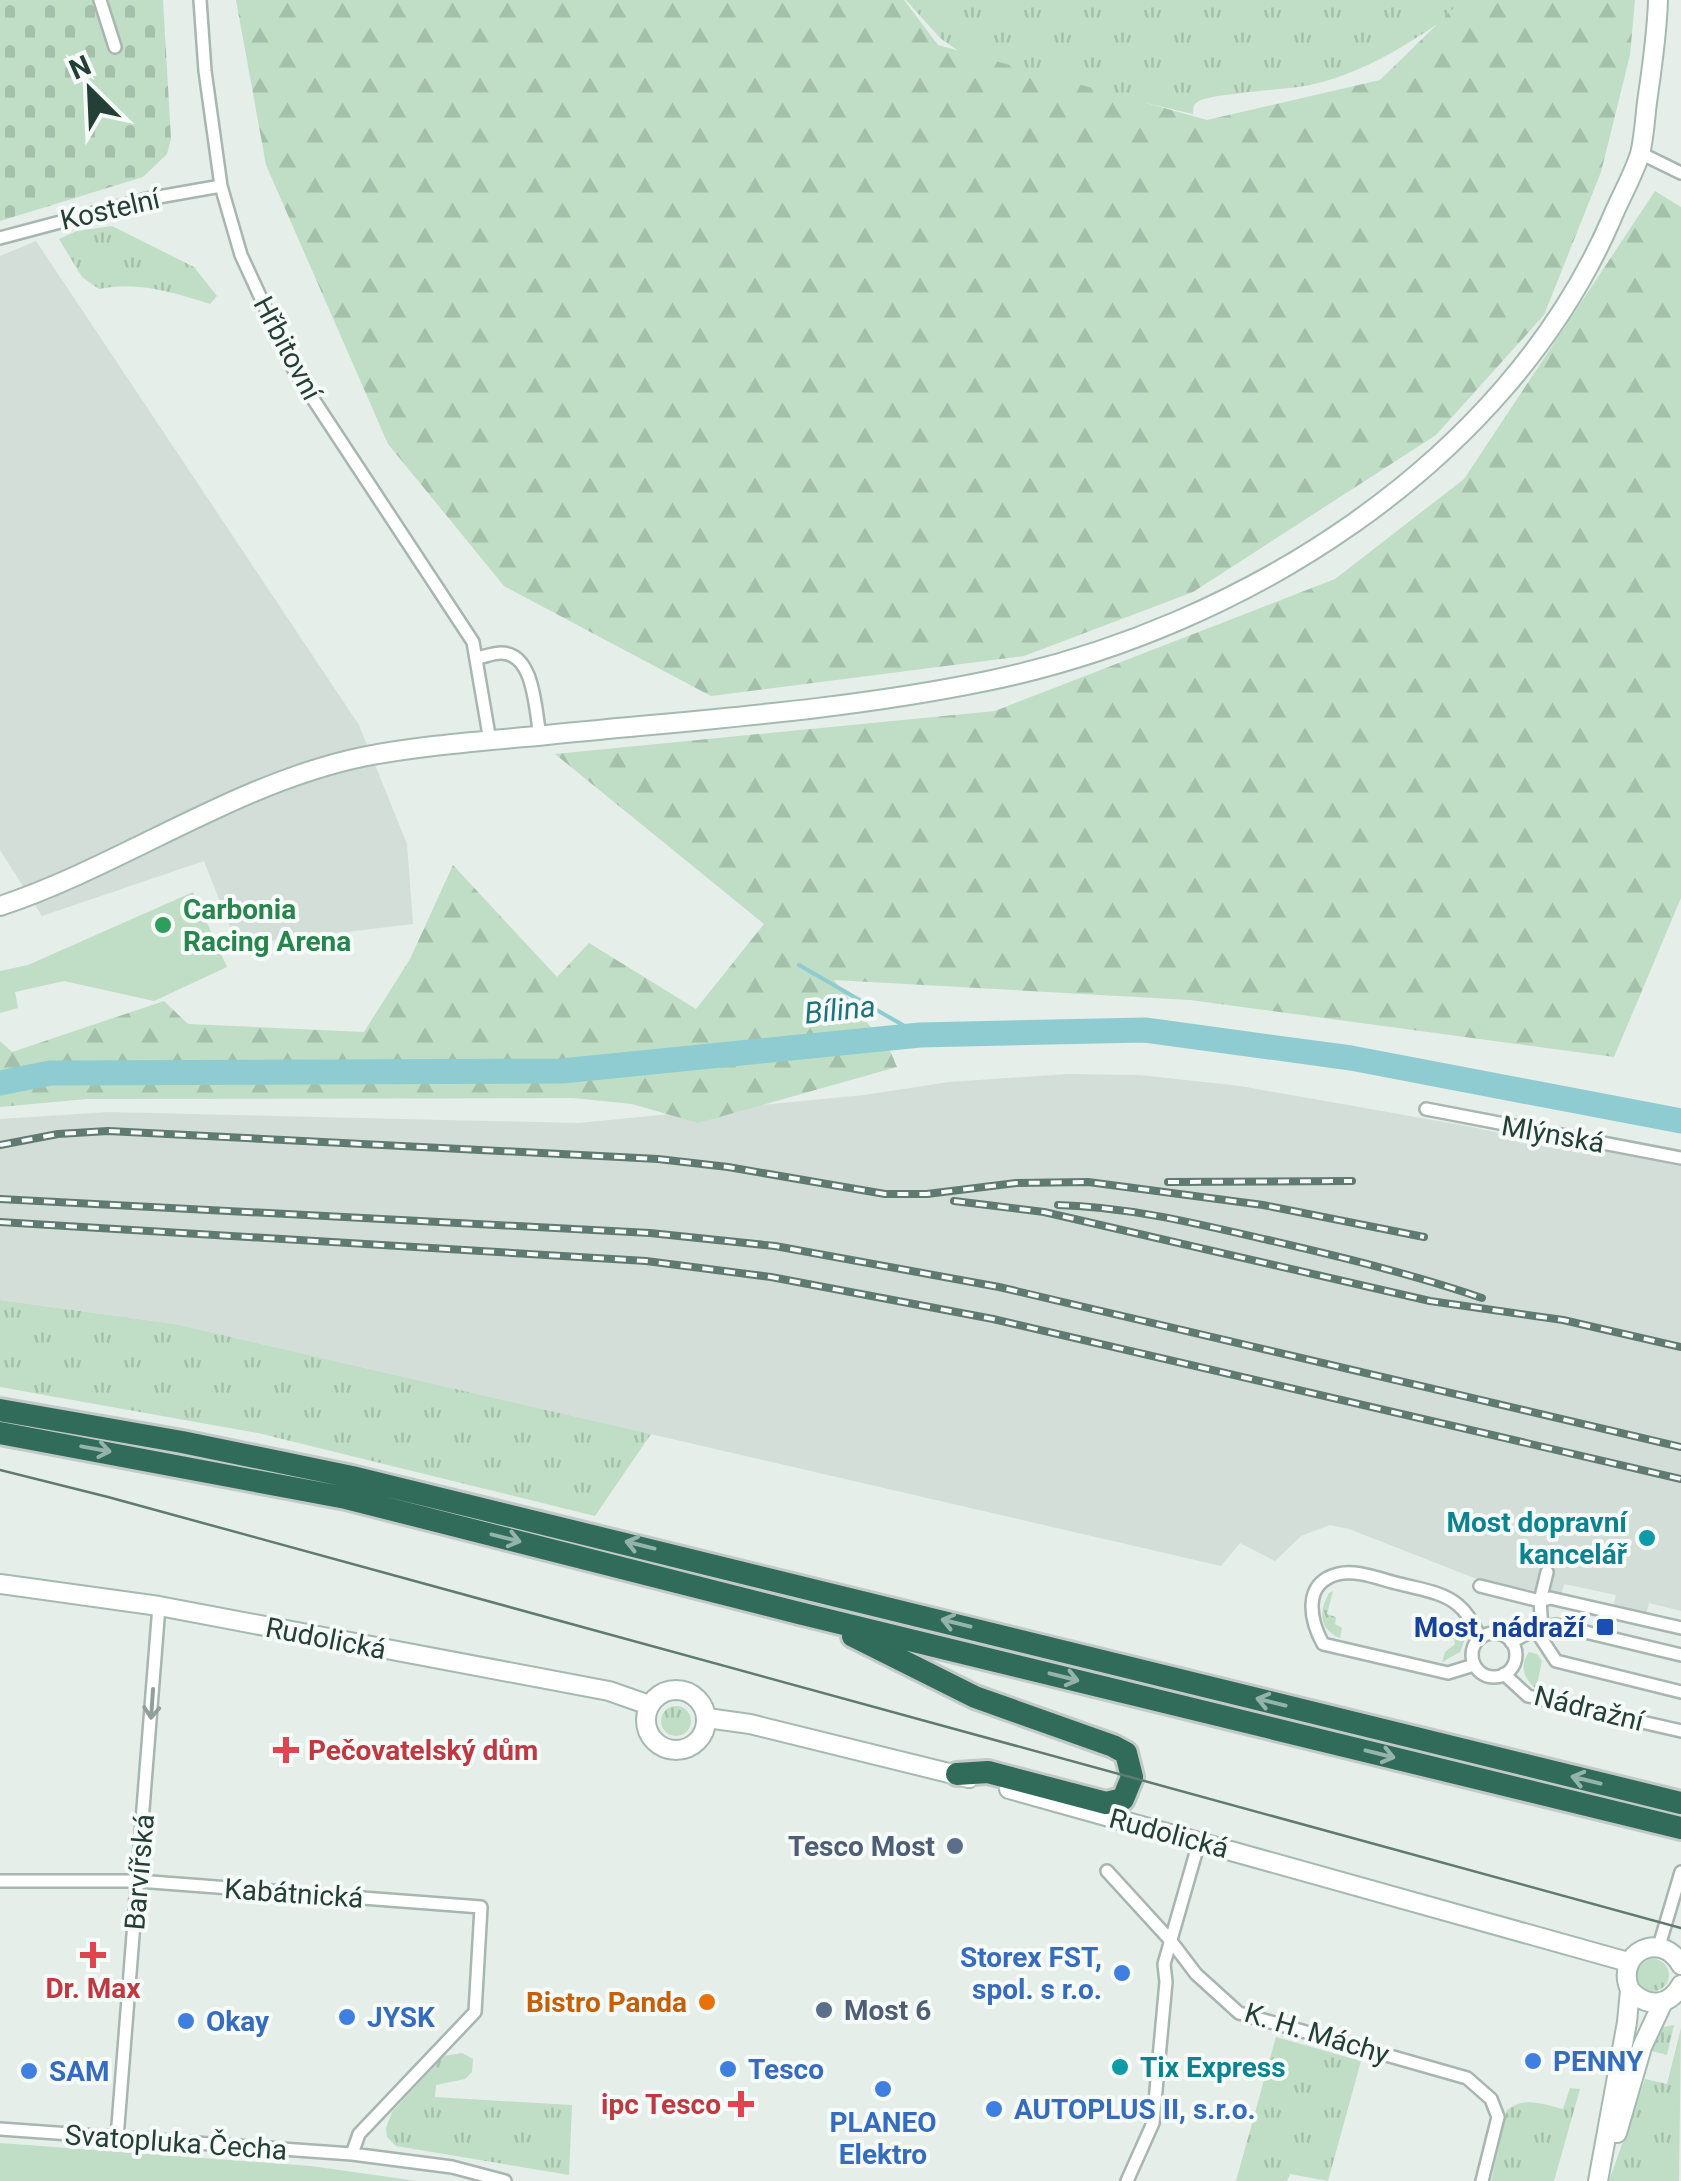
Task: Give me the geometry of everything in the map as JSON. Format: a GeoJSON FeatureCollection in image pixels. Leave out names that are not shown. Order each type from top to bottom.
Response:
{"type":"FeatureCollection","features":[{"type":"Feature","properties":{"kind":"highway"},"geometry":{"type":"LineString","coordinates":[[0,1410],[352,1477],[1681,1804]]}},
{"type":"Feature","properties":{"kind":"highway"},"geometry":{"type":"LineString","coordinates":[[0,1433],[346,1498],[1681,1828]]}},
{"type":"Feature","properties":{"kind":"highway"},"geometry":{"type":"LineString","coordinates":[[800,1613],[975,1697],[1113,1746],[1126,1753],[1132,1777],[1124,1798],[1106,1803],[988,1772],[957,1774]]}},
{"type":"Feature","properties":{"kind":"street"},"geometry":{"type":"LineString","coordinates":[[100,0],[115,47]]}},
{"type":"Feature","properties":{"kind":"street","name":"Hřbitovní"},"geometry":{"type":"LineString","coordinates":[[200,0],[221,186],[241,255],[294,370],[473,642],[490,741]]}},
{"type":"Feature","properties":{"kind":"street"},"geometry":{"type":"LineString","coordinates":[[0,906],[322,769],[390,752],[868,702],[991,680],[1109,649],[1190,616],[1258,580],[1368,514],[1459,438],[1516,376],[1568,306],[1604,238],[1640,154],[1658,0]]}},
{"type":"Feature","properties":{"kind":"street"},"geometry":{"type":"LineString","coordinates":[[1640,154],[1681,173]]}},
{"type":"Feature","properties":{"kind":"street","name":"Kostelní"},"geometry":{"type":"LineString","coordinates":[[0,238],[81,214],[221,186]]}},
{"type":"Feature","properties":{"kind":"street"},"geometry":{"type":"LineString","coordinates":[[476,658],[503,652],[521,661],[529,678],[540,736]]}},
{"type":"Feature","properties":{"kind":"street","name":"Mlýnská"},"geometry":{"type":"LineString","coordinates":[[1426,1108],[1681,1158]]}},
{"type":"Feature","properties":{"kind":"street"},"geometry":{"type":"LineString","coordinates":[[1547,1572],[1539,1629],[1556,1661],[1681,1692]]}},
{"type":"Feature","properties":{"kind":"street"},"geometry":{"type":"LineString","coordinates":[[1474,1665],[1448,1673],[1323,1644],[1312,1623],[1311,1603],[1320,1584],[1338,1574],[1355,1574],[1437,1593],[1469,1616],[1480,1637]]}},
{"type":"Feature","properties":{"kind":"street","name":"Rudolická"},"geometry":{"type":"LineString","coordinates":[[0,1584],[159,1606],[609,1691],[650,1705],[664,1692],[683,1690],[700,1700],[707,1718],[750,1724],[957,1774],[1628,1962]]}},
{"type":"Feature","properties":{"kind":"street"},"geometry":{"type":"LineString","coordinates":[[1480,1586],[1681,1628]]}},
{"type":"Feature","properties":{"kind":"street","name":"Barvířská"},"geometry":{"type":"LineString","coordinates":[[117,2138],[159,1606]]}},
{"type":"Feature","properties":{"kind":"street"},"geometry":{"type":"LineString","coordinates":[[1512,1642],[1556,1626],[1681,1655]]}},
{"type":"Feature","properties":{"kind":"street"},"geometry":{"type":"LineString","coordinates":[[1497,1633],[1512,1642],[1515,1660],[1504,1674],[1488,1676],[1474,1665],[1472,1652],[1480,1637],[1497,1633]]}},
{"type":"Feature","properties":{"kind":"street","name":"Nádražní"},"geometry":{"type":"LineString","coordinates":[[1504,1674],[1528,1696],[1681,1731]]}},
{"type":"Feature","properties":{"kind":"street"},"geometry":{"type":"LineString","coordinates":[[650,1705],[646,1724],[649,1734],[655,1742],[672,1750],[697,1742],[707,1718]]}},
{"type":"Feature","properties":{"kind":"street"},"geometry":{"type":"LineString","coordinates":[[1127,2181],[1153,2123],[1166,1982],[1164,1964],[1198,1842]]}},
{"type":"Feature","properties":{"kind":"street","name":"K. H. Máchy"},"geometry":{"type":"LineString","coordinates":[[1107,1872],[1196,1974],[1239,2013],[1467,2078],[1491,2100],[1498,2117],[1482,2181]]}},
{"type":"Feature","properties":{"kind":"street"},"geometry":{"type":"LineString","coordinates":[[1659,1946],[1681,1872]]}},
{"type":"Feature","properties":{"kind":"street","name":"Kabátnická"},"geometry":{"type":"LineString","coordinates":[[0,1882],[138,1881],[481,1907],[475,2012],[359,2134],[352,2154]]}},
{"type":"Feature","properties":{"kind":"street"},"geometry":{"type":"LineString","coordinates":[[1600,2181],[1628,2022],[1628,1962],[1641,1949],[1659,1946],[1674,1953],[1681,1965]]}},
{"type":"Feature","properties":{"kind":"street"},"geometry":{"type":"LineString","coordinates":[[1630,1990],[1645,2002],[1663,2002],[1681,1985]]}},
{"type":"Feature","properties":{"kind":"street"},"geometry":{"type":"LineString","coordinates":[[1600,2181],[1642,2046],[1663,2002]]}},
{"type":"Feature","properties":{"kind":"street","name":"Svatopluka Čecha"},"geometry":{"type":"LineString","coordinates":[[0,2129],[352,2154],[452,2168],[505,2181]]}},
{"type":"Feature","properties":{"kind":"shaded area"},"geometry":{"type":"Polygon","coordinates":[[[36,241],[359,725],[407,844],[413,924],[237,945],[204,861],[42,916],[0,850],[0,256],[36,241]]]}},
{"type":"Feature","properties":{"kind":"shaded area"},"geometry":{"type":"Polygon","coordinates":[[[1068,1074],[1140,1075],[1240,1086],[1472,1127],[1605,1156],[1606,1151],[1681,1165],[1681,1611],[1649,1603],[1646,1615],[1613,1607],[1616,1595],[1564,1584],[1561,1596],[1477,1579],[1330,1525],[1301,1536],[1275,1561],[1240,1543],[1221,1566],[175,1324],[0,1300],[0,1119],[109,1112],[579,1123],[864,1095],[949,1082],[1068,1074]]]}},
{"type":"Feature","properties":{"kind":"green space"},"geometry":{"type":"Polygon","coordinates":[[[0,0],[163,0],[171,139],[167,154],[143,177],[0,221],[0,0]]]}},
{"type":"Feature","properties":{"kind":"green space"},"geometry":{"type":"Polygon","coordinates":[[[236,0],[904,0],[938,45],[1207,120],[1380,80],[1462,0],[1635,0],[1630,55],[1601,172],[1544,315],[1436,435],[1193,592],[1024,656],[711,696],[504,586],[388,444],[266,165],[236,0]]]}},
{"type":"Feature","properties":{"kind":"green space"},"geometry":{"type":"Polygon","coordinates":[[[906,0],[1472,0],[1369,65],[1299,87],[1205,99],[1195,104],[1193,114],[977,64],[940,38],[906,0]]]}},
{"type":"Feature","properties":{"kind":"green space"},"geometry":{"type":"Polygon","coordinates":[[[1655,191],[1681,207],[1681,898],[1614,1057],[1190,1000],[834,980],[891,1053],[897,1067],[698,1123],[632,1104],[573,1098],[86,1099],[0,1107],[0,1041],[12,1052],[164,1001],[188,1024],[364,1032],[410,959],[453,865],[557,977],[589,943],[696,1009],[764,924],[555,754],[995,711],[1335,579],[1464,479],[1655,191]]]}},
{"type":"Feature","properties":{"kind":"green space"},"geometry":{"type":"Polygon","coordinates":[[[112,226],[194,267],[217,296],[210,304],[141,287],[99,289],[82,277],[59,239],[77,231],[112,226]]]}},
{"type":"Feature","properties":{"kind":"green space","name":"Carbonia Racing Arena"},"geometry":{"type":"Polygon","coordinates":[[[193,892],[227,967],[154,1001],[64,981],[15,992],[18,1008],[0,1013],[0,971],[28,965],[193,892]]]}},
{"type":"Feature","properties":{"kind":"green space"},"geometry":{"type":"Polygon","coordinates":[[[0,1300],[175,1324],[651,1434],[595,1516],[258,1433],[0,1387],[0,1300]]]}},
{"type":"Feature","properties":{"kind":"green space"},"geometry":{"type":"Polygon","coordinates":[[[1333,1591],[1327,1614],[1336,1617],[1335,1624],[1342,1628],[1340,1638],[1324,1625],[1322,1613],[1333,1591]]]}},
{"type":"Feature","properties":{"kind":"green space"},"geometry":{"type":"Polygon","coordinates":[[[1465,1624],[1468,1632],[1460,1652],[1442,1662],[1445,1652],[1455,1644],[1454,1639],[1444,1637],[1446,1627],[1465,1624]]]}},
{"type":"Feature","properties":{"kind":"green space"},"geometry":{"type":"Polygon","coordinates":[[[1529,1652],[1542,1661],[1536,1689],[1524,1672],[1529,1652]]]}},
{"type":"Feature","properties":{"kind":"green space"},"geometry":{"type":"Polygon","coordinates":[[[676,1706],[687,1710],[691,1721],[687,1732],[676,1736],[665,1732],[661,1721],[665,1710],[676,1706]]]}},
{"type":"Feature","properties":{"kind":"green space"},"geometry":{"type":"Polygon","coordinates":[[[1653,1959],[1664,1964],[1669,1975],[1664,1986],[1653,1991],[1642,1986],[1637,1975],[1642,1964],[1653,1959]]]}},
{"type":"Feature","properties":{"kind":"green space"},"geometry":{"type":"Polygon","coordinates":[[[1674,2025],[1667,2055],[1652,2051],[1659,2028],[1674,2025]]]}},
{"type":"Feature","properties":{"kind":"green space"},"geometry":{"type":"Polygon","coordinates":[[[1681,2028],[1679,2181],[1609,2181],[1645,2079],[1667,2084],[1681,2028]]]}},
{"type":"Feature","properties":{"kind":"green space"},"geometry":{"type":"Polygon","coordinates":[[[1276,2037],[1361,2061],[1328,2181],[1290,2174],[1287,2181],[1236,2181],[1276,2037]]]}},
{"type":"Feature","properties":{"kind":"green space"},"geometry":{"type":"Polygon","coordinates":[[[462,2053],[473,2059],[472,2072],[465,2079],[436,2085],[435,2097],[572,2105],[569,2175],[396,2146],[387,2137],[392,2112],[444,2056],[462,2053]]]}},
{"type":"Feature","properties":{"kind":"green space"},"geometry":{"type":"Polygon","coordinates":[[[1570,2088],[1580,2089],[1554,2181],[1491,2181],[1507,2110],[1527,2102],[1563,2109],[1570,2088]]]}},
{"type":"Feature","properties":{"kind":"green space"},"geometry":{"type":"Polygon","coordinates":[[[0,2143],[311,2166],[417,2181],[0,2181],[0,2143]]]}},
{"type":"Feature","properties":{"kind":"waterway"},"geometry":{"type":"LineString","coordinates":[[799,965],[920,1035]]}},
{"type":"Feature","properties":{"kind":"waterway","name":"Bílina"},"geometry":{"type":"LineString","coordinates":[[0,1083],[50,1073],[562,1071],[920,1035],[1145,1030],[1351,1058],[1681,1121]]}},
{"type":"Feature","properties":{"kind":"tram line"},"geometry":{"type":"LineString","coordinates":[[0,1470],[1681,1928]]}},
{"type":"Feature","properties":{"kind":"railway"},"geometry":{"type":"LineString","coordinates":[[0,1145],[58,1134],[108,1131],[658,1159],[885,1194],[927,1194],[1016,1183],[1088,1182],[1263,1205],[1424,1237]]}},
{"type":"Feature","properties":{"kind":"railway"},"geometry":{"type":"LineString","coordinates":[[1168,1182],[1352,1181]]}},
{"type":"Feature","properties":{"kind":"railway"},"geometry":{"type":"LineString","coordinates":[[0,1199],[650,1233],[775,1246],[999,1287],[1681,1447]]}},
{"type":"Feature","properties":{"kind":"railway"},"geometry":{"type":"LineString","coordinates":[[954,1201],[1044,1212],[1430,1301],[1563,1320],[1681,1347]]}},
{"type":"Feature","properties":{"kind":"railway"},"geometry":{"type":"LineString","coordinates":[[1058,1205],[1138,1213],[1216,1228],[1376,1266],[1482,1298]]}},
{"type":"Feature","properties":{"kind":"railway"},"geometry":{"type":"LineString","coordinates":[[0,1222],[646,1261],[771,1277],[993,1319],[1681,1479]]}},
{"type":"Feature","properties":{"kind":"place","name":"Carbonia Racing Arena"},"geometry":{"type":"Point","coordinates":[163,925]}},
{"type":"Feature","properties":{"kind":"place","name":"Most dopravní kancelář"},"geometry":{"type":"Point","coordinates":[1647,1538]}},
{"type":"Feature","properties":{"kind":"place","name":"Most, nádraží"},"geometry":{"type":"Point","coordinates":[1605,1627]}},
{"type":"Feature","properties":{"kind":"place","name":"Pečovatelský dům"},"geometry":{"type":"Point","coordinates":[286,1750]}},
{"type":"Feature","properties":{"kind":"place","name":"Tesco Most"},"geometry":{"type":"Point","coordinates":[955,1846]}},
{"type":"Feature","properties":{"kind":"place","name":"Dr. Max"},"geometry":{"type":"Point","coordinates":[93,1955]}},
{"type":"Feature","properties":{"kind":"place","name":"Storex FST, spol. s r.o."},"geometry":{"type":"Point","coordinates":[1122,1973]}},
{"type":"Feature","properties":{"kind":"place","name":"Bistro Panda"},"geometry":{"type":"Point","coordinates":[707,2002]}},
{"type":"Feature","properties":{"kind":"place","name":"Most 6"},"geometry":{"type":"Point","coordinates":[824,2010]}},
{"type":"Feature","properties":{"kind":"place","name":"JYSK"},"geometry":{"type":"Point","coordinates":[347,2017]}},
{"type":"Feature","properties":{"kind":"place","name":"Okay"},"geometry":{"type":"Point","coordinates":[186,2021]}},
{"type":"Feature","properties":{"kind":"place","name":"PENNY"},"geometry":{"type":"Point","coordinates":[1533,2061]}},
{"type":"Feature","properties":{"kind":"place","name":"Tix Express"},"geometry":{"type":"Point","coordinates":[1120,2067]}},
{"type":"Feature","properties":{"kind":"place","name":"Tesco"},"geometry":{"type":"Point","coordinates":[728,2069]}},
{"type":"Feature","properties":{"kind":"place","name":"SAM"},"geometry":{"type":"Point","coordinates":[29,2071]}},
{"type":"Feature","properties":{"kind":"place","name":"PLANEO Elektro"},"geometry":{"type":"Point","coordinates":[883,2089]}},
{"type":"Feature","properties":{"kind":"place","name":"ipc Tesco"},"geometry":{"type":"Point","coordinates":[741,2104]}},
{"type":"Feature","properties":{"kind":"place","name":"AUTOPLUS II, s.r.o."},"geometry":{"type":"Point","coordinates":[994,2109]}}]}
